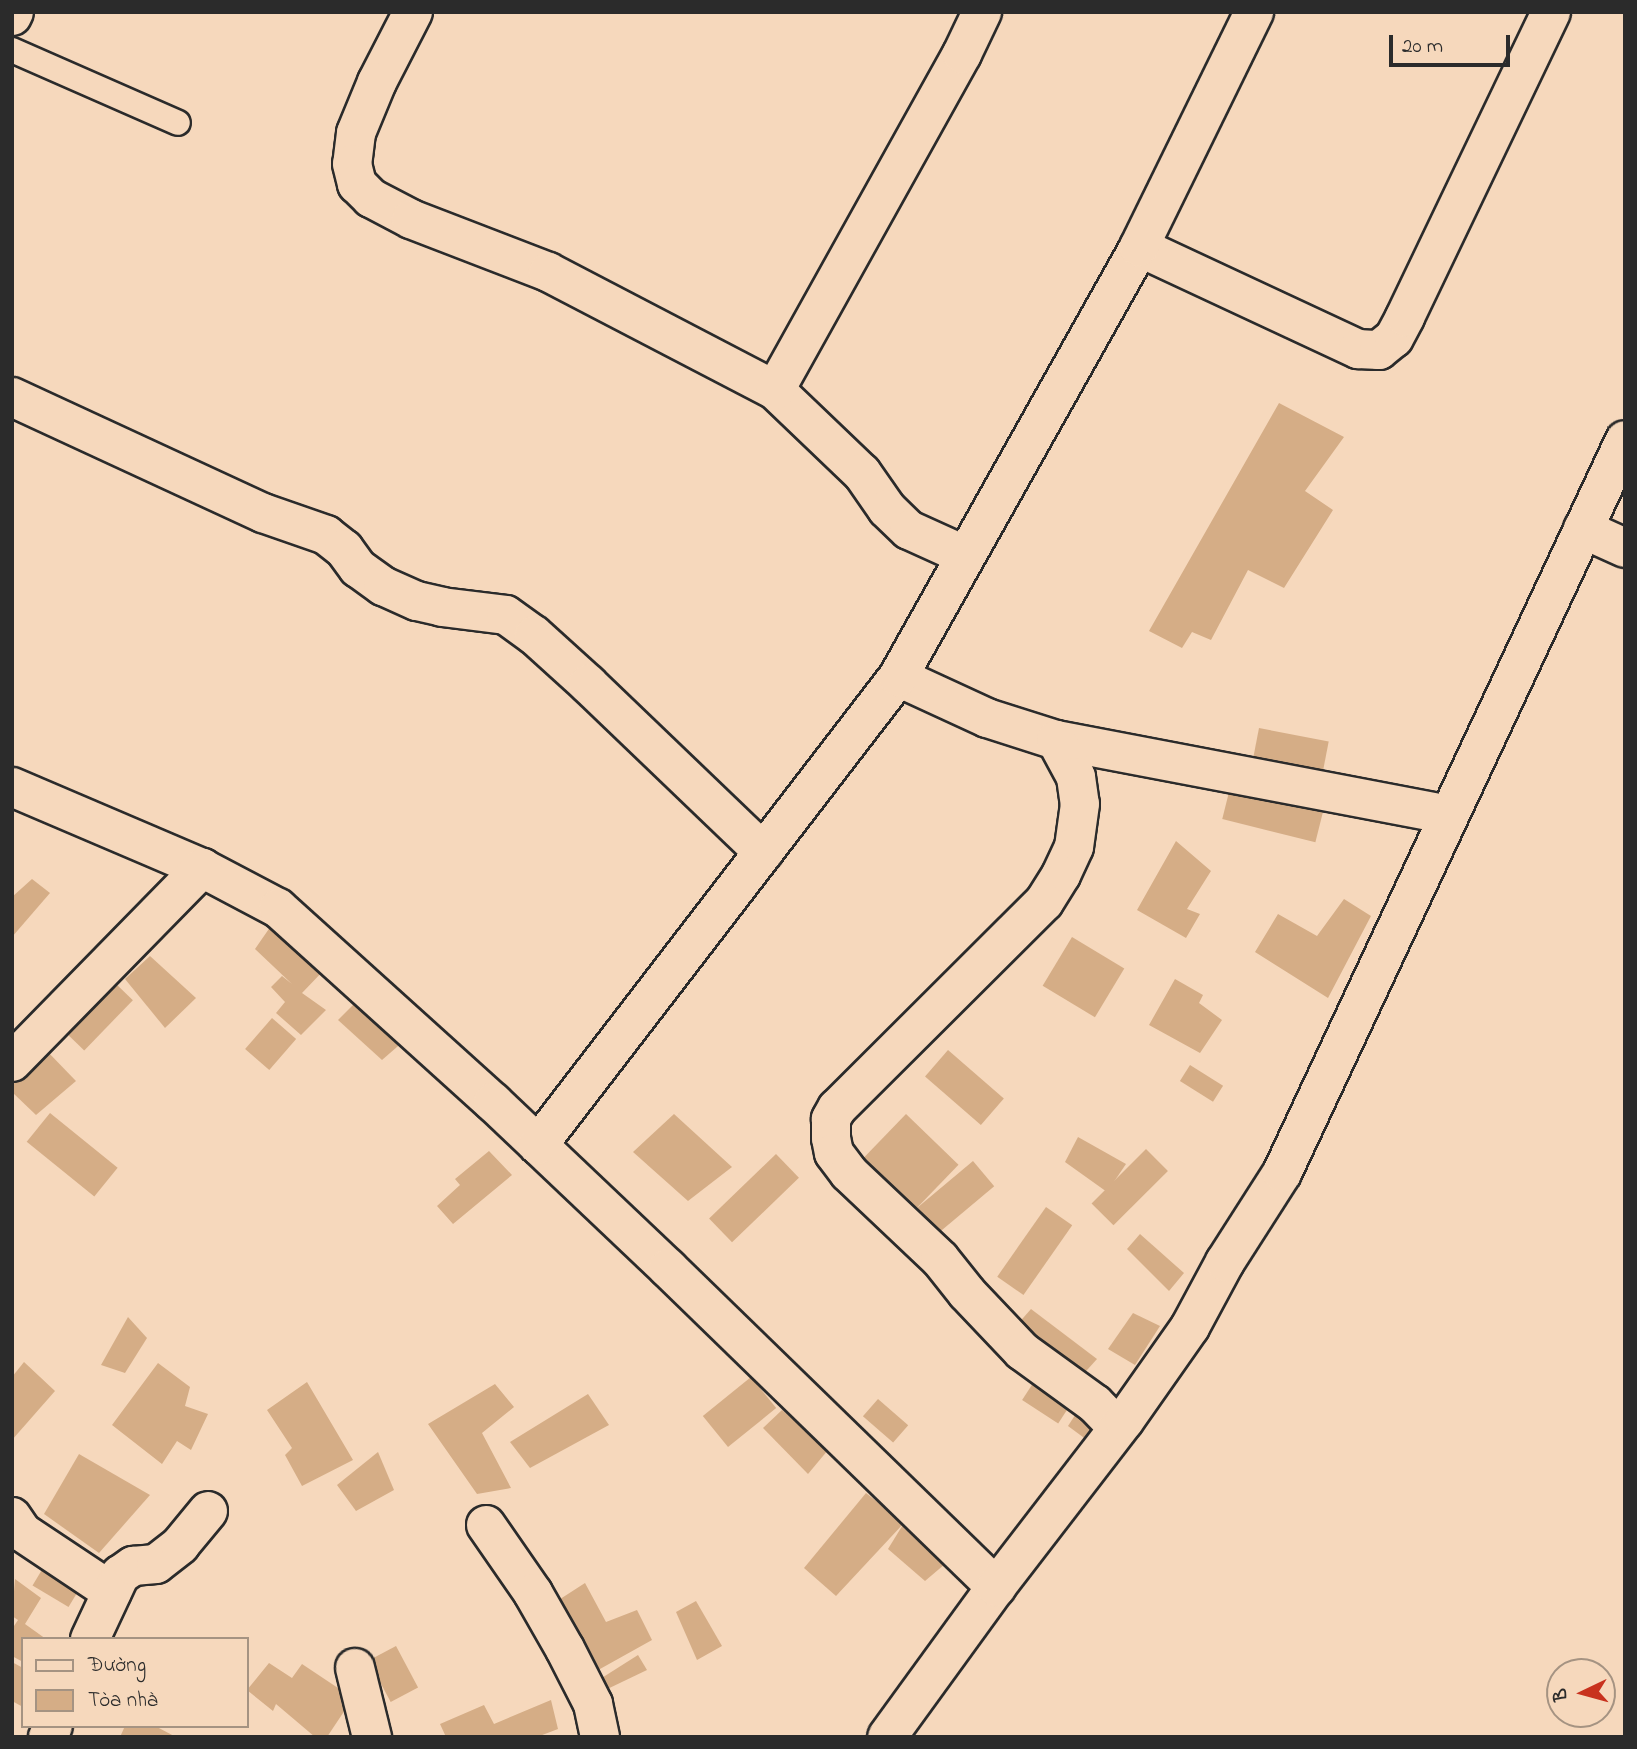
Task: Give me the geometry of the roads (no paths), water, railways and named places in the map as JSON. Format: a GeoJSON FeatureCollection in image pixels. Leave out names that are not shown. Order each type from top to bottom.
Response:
{"type":"FeatureCollection","features":[{"type":"Feature","properties":{"kind":"street"},"geometry":{"type":"LineString","coordinates":[[413,12],[356,133],[352,164],[357,184],[371,198],[411,219],[548,272],[775,390],[862,473],[887,509],[909,530],[964,555]]}},
{"type":"Feature","properties":{"kind":"street"},"geometry":{"type":"LineString","coordinates":[[775,390],[962,54],[982,12]]}},
{"type":"Feature","properties":{"kind":"street"},"geometry":{"type":"LineString","coordinates":[[538,1145],[898,677],[1139,247],[1254,12]]}},
{"type":"Feature","properties":{"kind":"street"},"geometry":{"type":"LineString","coordinates":[[1139,247],[1357,349],[1378,350],[1394,338],[1405,317],[1551,12]]}},
{"type":"Feature","properties":{"kind":"street"},"geometry":{"type":"LineString","coordinates":[[12,397],[263,513],[326,535],[344,549],[358,568],[383,586],[417,601],[442,607],[506,615],[534,635],[588,684],[763,852]]}},
{"type":"Feature","properties":{"kind":"street"},"geometry":{"type":"LineString","coordinates":[[887,1737],[996,1587],[1118,1428],[1190,1326],[1225,1262],[1282,1173],[1625,440]]}},
{"type":"Feature","properties":{"kind":"street"},"geometry":{"type":"LineString","coordinates":[[1583,529],[1625,548]]}},
{"type":"Feature","properties":{"kind":"street"},"geometry":{"type":"LineString","coordinates":[[898,677],[987,718],[1056,740],[1450,815]]}},
{"type":"Feature","properties":{"kind":"street"},"geometry":{"type":"LineString","coordinates":[[1056,740],[1076,777],[1080,804],[1074,847],[1061,875],[1044,902],[837,1108],[831,1119],[831,1138],[834,1153],[849,1173],[940,1259],[1013,1342],[1095,1404],[1118,1428]]}},
{"type":"Feature","properties":{"kind":"street"},"geometry":{"type":"LineString","coordinates":[[12,787],[202,868],[278,908],[538,1145],[837,1430],[996,1587]]}},
{"type":"Feature","properties":{"kind":"street"},"geometry":{"type":"LineString","coordinates":[[12,1062],[202,868]]}},
{"type":"Feature","properties":{"kind":"street"},"geometry":{"type":"LineString","coordinates":[[91,1637],[120,1575],[133,1566],[156,1564],[180,1545],[208,1511]]}},
{"type":"Feature","properties":{"kind":"street"},"geometry":{"type":"LineString","coordinates":[[12,1517],[22,1532],[112,1592]]}},
{"type":"Feature","properties":{"kind":"street"},"geometry":{"type":"LineString","coordinates":[[486,1525],[533,1593],[565,1649],[593,1704],[600,1737]]}},
{"type":"Feature","properties":{"kind":"street"},"geometry":{"type":"LineString","coordinates":[[355,1668],[372,1737]]}},
{"type":"Feature","properties":{"kind":"lane"},"geometry":{"type":"LineString","coordinates":[[12,50],[178,123]]}}]}
